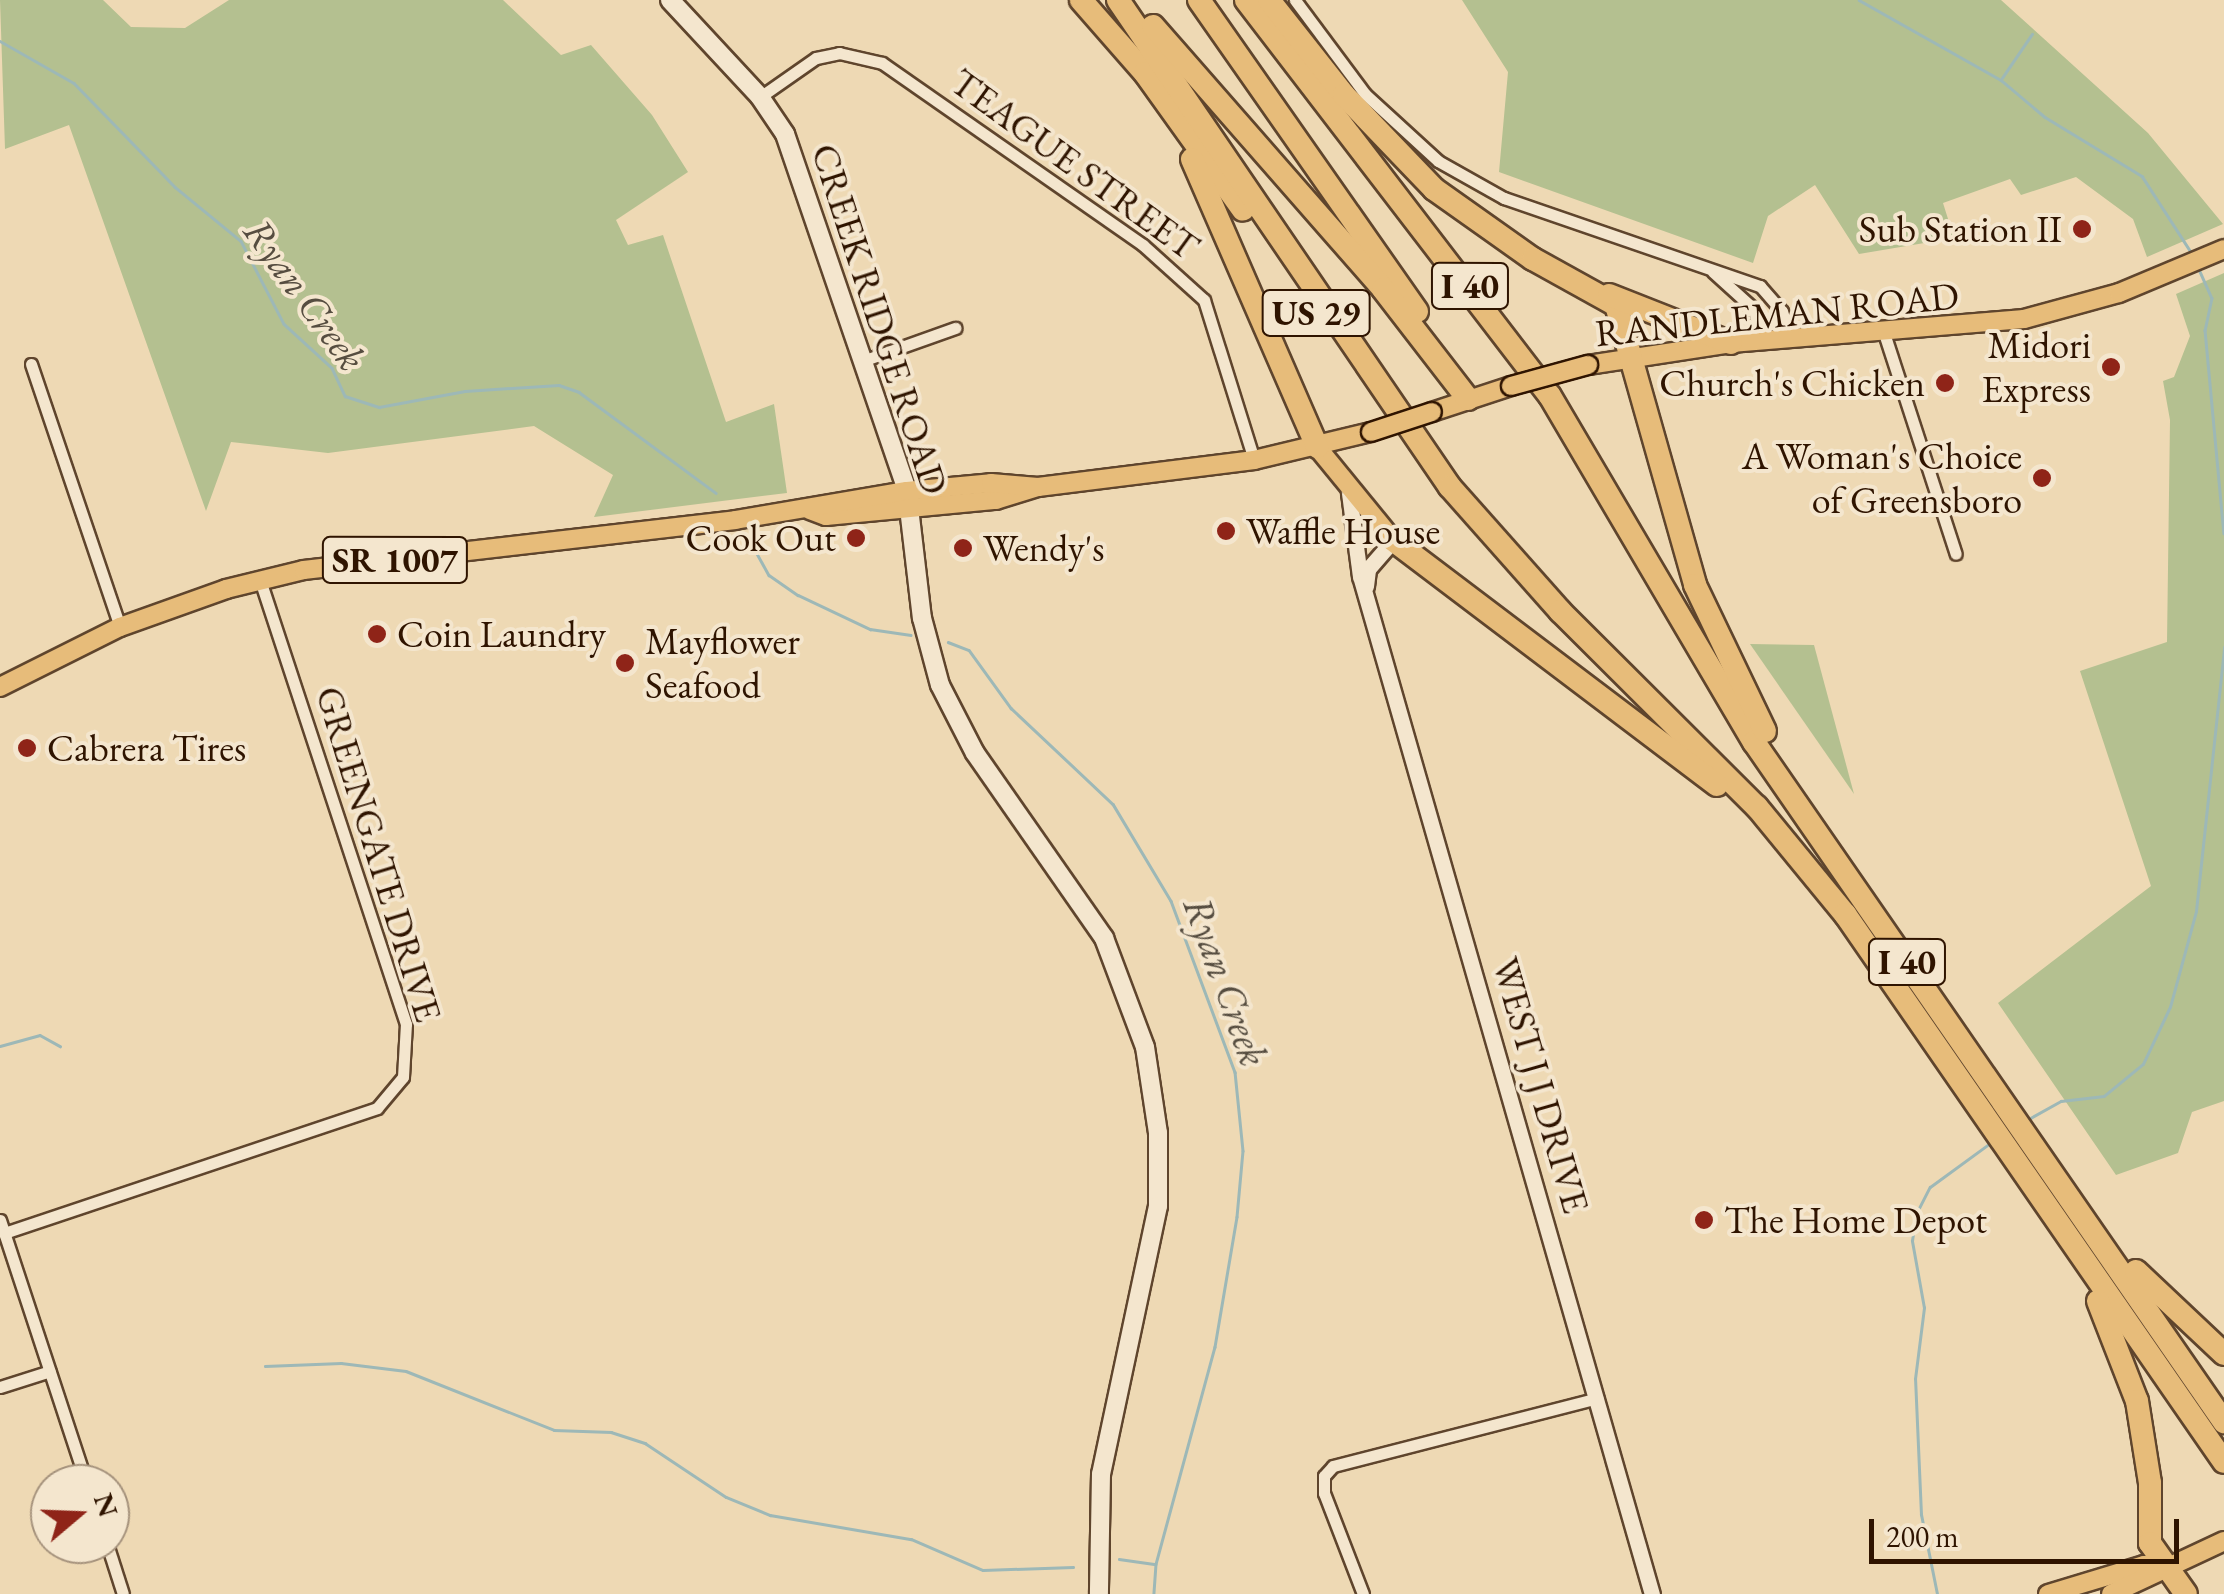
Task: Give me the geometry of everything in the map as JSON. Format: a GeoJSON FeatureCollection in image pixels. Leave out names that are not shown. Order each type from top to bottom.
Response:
{"type":"FeatureCollection","features":[{"type":"Feature","properties":{"kind":"highway","name":"US 29"},"geometry":{"type":"LineString","coordinates":[[1082,0],[1144,73],[1358,374],[1388,399]]}},
{"type":"Feature","properties":{"kind":"highway","name":"I 40"},"geometry":{"type":"LineString","coordinates":[[1118,0],[1388,399],[1507,554],[1757,807],[1846,914],[1994,1109],[2091,1249],[2224,1462]]}},
{"type":"Feature","properties":{"kind":"highway"},"geometry":{"type":"LineString","coordinates":[[1132,0],[1382,290],[1468,399]]}},
{"type":"Feature","properties":{"kind":"highway"},"geometry":{"type":"LineString","coordinates":[[1199,0],[1438,342],[1468,399]]}},
{"type":"Feature","properties":{"kind":"highway"},"geometry":{"type":"LineString","coordinates":[[1229,0],[1302,79]]}},
{"type":"Feature","properties":{"kind":"highway","name":"I 40"},"geometry":{"type":"LineString","coordinates":[[1246,0],[1302,79],[1550,396],[1720,688],[1994,1109]]}},
{"type":"Feature","properties":{"kind":"highway"},"geometry":{"type":"LineString","coordinates":[[1269,0],[1344,95],[1434,188],[1533,260],[1731,343]]}},
{"type":"Feature","properties":{"kind":"highway"},"geometry":{"type":"LineString","coordinates":[[1144,73],[1216,204],[1322,446]]}},
{"type":"Feature","properties":{"kind":"highway"},"geometry":{"type":"LineString","coordinates":[[1600,290],[1616,304],[1696,585],[1734,676],[1796,782],[1810,823]]}},
{"type":"Feature","properties":{"kind":"highway"},"geometry":{"type":"LineString","coordinates":[[1393,540],[1648,728],[1732,798],[1757,807]]}},
{"type":"Feature","properties":{"kind":"highway"},"geometry":{"type":"LineString","coordinates":[[2091,1249],[2125,1258],[2156,1297],[2224,1354]]}},
{"type":"Feature","properties":{"kind":"highway"},"geometry":{"type":"LineString","coordinates":[[2091,1249],[2137,1401],[2150,1484],[2150,1543],[2186,1594]]}},
{"type":"Feature","properties":{"kind":"highway","name":"I 40"},"geometry":{"type":"LineString","coordinates":[[2091,1249],[2224,1422]]}},
{"type":"Feature","properties":{"kind":"main road","name":"CREEK RIDGE ROAD"},"geometry":{"type":"LineString","coordinates":[[670,0],[760,97],[804,180],[908,499],[922,618],[946,700],[1104,938],[1128,992],[1152,1076],[1158,1206],[1101,1474],[1099,1594]]}},
{"type":"Feature","properties":{"kind":"main road","name":"RANDLEMAN ROAD"},"geometry":{"type":"LineString","coordinates":[[0,687],[120,627],[260,580],[810,510],[824,501],[908,499],[992,483],[1038,488],[1254,460],[1372,432],[1468,399],[1588,366],[1731,343],[2041,316],[2221,250]]}},
{"type":"Feature","properties":{"kind":"main road","name":"WEST J J DRIVE"},"geometry":{"type":"LineString","coordinates":[[1322,446],[1349,493],[1393,540]]}},
{"type":"Feature","properties":{"kind":"main road"},"geometry":{"type":"LineString","coordinates":[[2111,1594],[2164,1566],[2224,1542]]}},
{"type":"Feature","properties":{"kind":"main road"},"geometry":{"type":"LineString","coordinates":[[2053,1593],[2144,1566],[2164,1566]]}},
{"type":"Feature","properties":{"kind":"street"},"geometry":{"type":"LineString","coordinates":[[1295,0],[1365,94],[1438,161],[1504,198],[1768,292],[1782,310],[1791,340]]}},
{"type":"Feature","properties":{"kind":"street","name":"TEAGUE STREET"},"geometry":{"type":"LineString","coordinates":[[760,97],[816,58],[838,53],[880,62],[1144,245],[1204,300],[1254,460]]}},
{"type":"Feature","properties":{"kind":"street"},"geometry":{"type":"LineString","coordinates":[[1714,272],[1754,309],[1760,342]]}},
{"type":"Feature","properties":{"kind":"street"},"geometry":{"type":"LineString","coordinates":[[864,360],[955,328]]}},
{"type":"Feature","properties":{"kind":"street"},"geometry":{"type":"LineString","coordinates":[[1884,332],[1956,554]]}},
{"type":"Feature","properties":{"kind":"street"},"geometry":{"type":"LineString","coordinates":[[31,364],[120,627]]}},
{"type":"Feature","properties":{"kind":"street"},"geometry":{"type":"LineString","coordinates":[[1322,446],[1393,540],[1368,569],[1366,595]]}},
{"type":"Feature","properties":{"kind":"street","name":"WEST J J DRIVE"},"geometry":{"type":"LineString","coordinates":[[1349,493],[1366,595],[1652,1594]]}},
{"type":"Feature","properties":{"kind":"street","name":"GREENGATE DRIVE"},"geometry":{"type":"LineString","coordinates":[[2,1227],[377,1108],[403,1077],[406,1024],[260,580]]}},
{"type":"Feature","properties":{"kind":"street"},"geometry":{"type":"LineString","coordinates":[[2,1227],[81,1464]]}},
{"type":"Feature","properties":{"kind":"street"},"geometry":{"type":"LineString","coordinates":[[0,1386],[50,1370]]}},
{"type":"Feature","properties":{"kind":"street"},"geometry":{"type":"LineString","coordinates":[[1363,1594],[1324,1493],[1324,1476],[1333,1466],[1596,1398]]}},
{"type":"Feature","properties":{"kind":"street"},"geometry":{"type":"LineString","coordinates":[[113,1564],[123,1594]]}},
{"type":"Feature","properties":{"kind":"green space"},"geometry":{"type":"Polygon","coordinates":[[[0,0],[103,0],[131,27],[185,28],[229,0],[503,0],[561,55],[591,45],[652,115],[688,172],[616,220],[628,245],[663,235],[726,422],[774,404],[787,493],[594,517],[613,475],[534,426],[328,453],[231,442],[206,511],[69,125],[5,149],[0,0]]]}},
{"type":"Feature","properties":{"kind":"green space"},"geometry":{"type":"Polygon","coordinates":[[[1462,0],[2001,0],[2148,133],[2223,224],[2147,257],[2133,219],[2076,177],[2021,195],[2010,179],[1943,203],[1954,238],[1859,254],[1815,185],[1768,216],[1753,263],[1499,172],[1508,72],[1462,0]]]}},
{"type":"Feature","properties":{"kind":"green space"},"geometry":{"type":"Polygon","coordinates":[[[2224,273],[2224,1101],[2192,1112],[2178,1153],[2116,1175],[1998,1003],[2151,886],[2080,671],[2167,642],[2170,420],[2163,381],[2174,377],[2190,336],[2176,294],[2224,273]]]}},
{"type":"Feature","properties":{"kind":"green space"},"geometry":{"type":"Polygon","coordinates":[[[1750,644],[1814,645],[1854,794],[1750,644]]]}},
{"type":"Feature","properties":{"kind":"waterway"},"geometry":{"type":"LineString","coordinates":[[1859,0],[2001,80],[2045,117],[2142,176],[2193,255]]}},
{"type":"Feature","properties":{"kind":"waterway"},"geometry":{"type":"LineString","coordinates":[[2002,78],[2032,34]]}},
{"type":"Feature","properties":{"kind":"waterway","name":"Ryan Creek"},"geometry":{"type":"LineString","coordinates":[[0,41],[74,83],[175,187],[241,241],[284,324],[332,368],[345,396],[379,407],[465,391],[559,385],[579,392],[716,493]]}},
{"type":"Feature","properties":{"kind":"waterway"},"geometry":{"type":"LineString","coordinates":[[2198,267],[2212,298],[2205,330],[2224,533]]}},
{"type":"Feature","properties":{"kind":"waterway","name":"Ryan Creek"},"geometry":{"type":"LineString","coordinates":[[750,541],[769,575],[798,595],[870,629],[911,635]]}},
{"type":"Feature","properties":{"kind":"waterway","name":"Ryan Creek"},"geometry":{"type":"LineString","coordinates":[[948,642],[969,650],[1011,708],[1113,804],[1171,901],[1235,1072],[1243,1151],[1237,1217],[1215,1347],[1156,1564],[1154,1594]]}},
{"type":"Feature","properties":{"kind":"waterway"},"geometry":{"type":"LineString","coordinates":[[2025,1121],[2061,1101],[2104,1096],[2143,1064],[2170,1007],[2196,911],[2224,647]]}},
{"type":"Feature","properties":{"kind":"waterway"},"geometry":{"type":"LineString","coordinates":[[0,1046],[40,1035],[60,1046]]}},
{"type":"Feature","properties":{"kind":"waterway"},"geometry":{"type":"LineString","coordinates":[[1937,1594],[1921,1515],[1915,1379],[1924,1308],[1912,1241],[1916,1214],[1930,1187],[1989,1144]]}},
{"type":"Feature","properties":{"kind":"waterway"},"geometry":{"type":"LineString","coordinates":[[265,1366],[341,1363],[406,1371],[554,1430],[611,1432],[645,1443],[726,1497],[770,1515],[911,1539],[983,1570],[1073,1567]]}},
{"type":"Feature","properties":{"kind":"waterway"},"geometry":{"type":"LineString","coordinates":[[1119,1559],[1154,1564]]}},
{"type":"Feature","properties":{"kind":"place","name":"Sub Station II"},"geometry":{"type":"Point","coordinates":[2082,229]}},
{"type":"Feature","properties":{"kind":"place","name":"Midori Express"},"geometry":{"type":"Point","coordinates":[2111,367]}},
{"type":"Feature","properties":{"kind":"place","name":"Church's Chicken"},"geometry":{"type":"Point","coordinates":[1945,383]}},
{"type":"Feature","properties":{"kind":"place","name":"A Woman's Choice of Greensboro"},"geometry":{"type":"Point","coordinates":[2042,478]}},
{"type":"Feature","properties":{"kind":"place","name":"Waffle House"},"geometry":{"type":"Point","coordinates":[1226,531]}},
{"type":"Feature","properties":{"kind":"place","name":"Cook Out"},"geometry":{"type":"Point","coordinates":[856,538]}},
{"type":"Feature","properties":{"kind":"place","name":"Wendy's"},"geometry":{"type":"Point","coordinates":[963,548]}},
{"type":"Feature","properties":{"kind":"place","name":"Coin Laundry"},"geometry":{"type":"Point","coordinates":[377,634]}},
{"type":"Feature","properties":{"kind":"place","name":"Mayflower Seafood"},"geometry":{"type":"Point","coordinates":[625,663]}},
{"type":"Feature","properties":{"kind":"place","name":"Cabrera Tires"},"geometry":{"type":"Point","coordinates":[27,748]}},
{"type":"Feature","properties":{"kind":"place","name":"The Home Depot"},"geometry":{"type":"Point","coordinates":[1704,1220]}}]}
